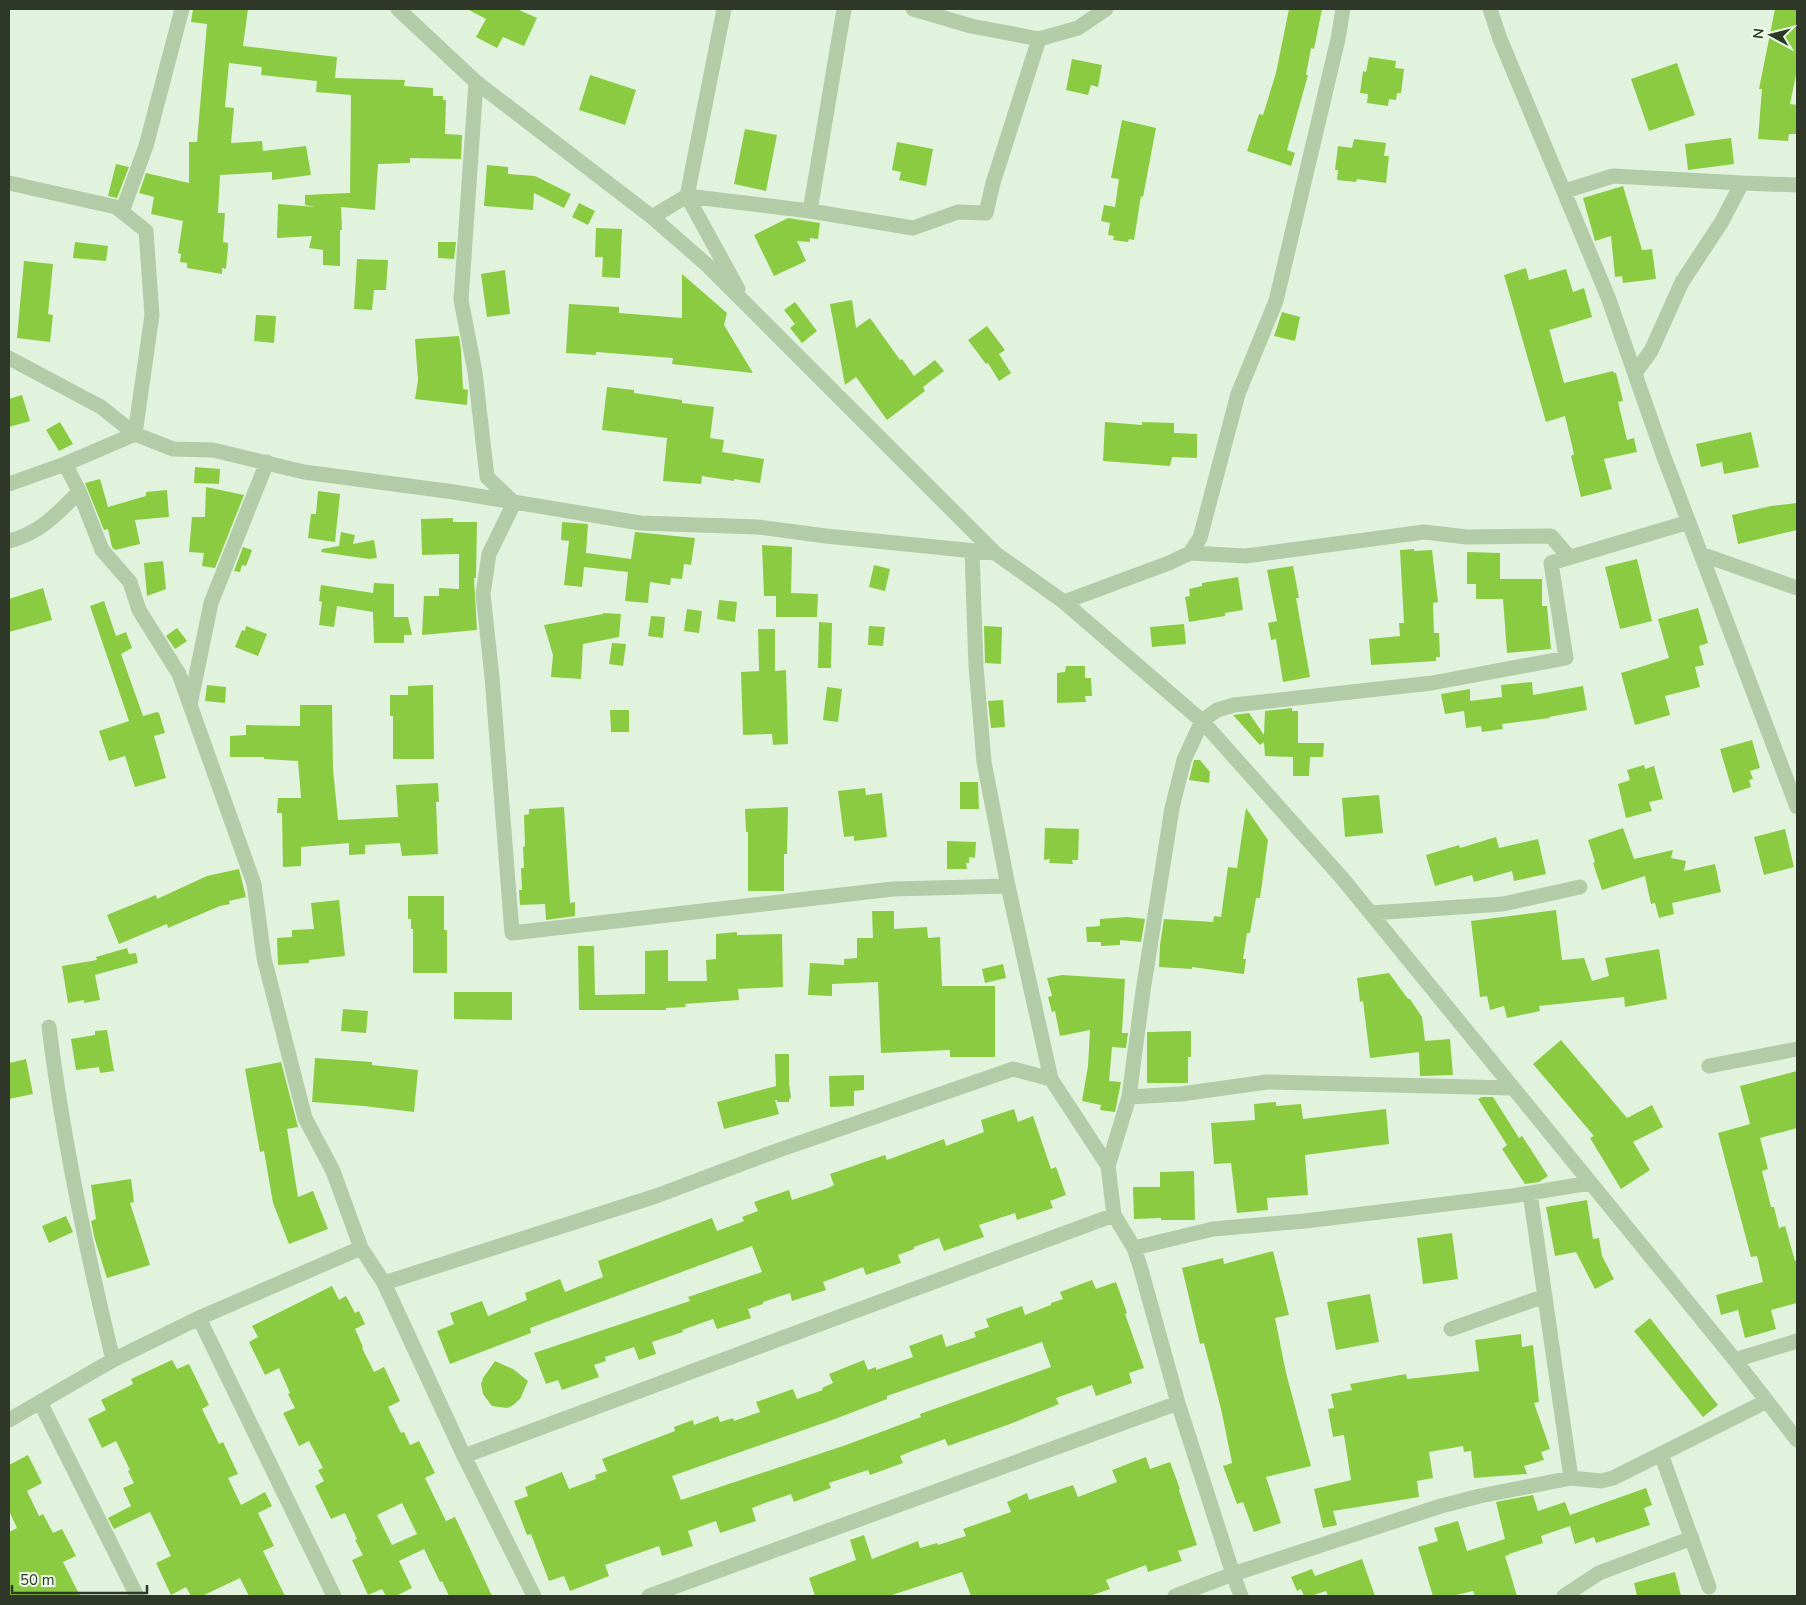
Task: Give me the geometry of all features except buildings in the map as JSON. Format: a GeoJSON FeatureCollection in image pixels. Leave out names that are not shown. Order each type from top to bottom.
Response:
{"type":"FeatureCollection","features":[{"type":"Feature","properties":{"kind":"street"},"geometry":{"type":"LineString","coordinates":[[122,212],[146,146],[182,9]]}},
{"type":"Feature","properties":{"kind":"street"},"geometry":{"type":"LineString","coordinates":[[720,9],[724,9],[686,196],[747,305]]}},
{"type":"Feature","properties":{"kind":"street"},"geometry":{"type":"LineString","coordinates":[[810,211],[844,9]]}},
{"type":"Feature","properties":{"kind":"street"},"geometry":{"type":"LineString","coordinates":[[912,9],[971,26],[1039,39],[1078,28],[1106,9]]}},
{"type":"Feature","properties":{"kind":"street"},"geometry":{"type":"LineString","coordinates":[[1190,553],[1200,538],[1238,394],[1276,301],[1336,48],[1343,9]]}},
{"type":"Feature","properties":{"kind":"street"},"geometry":{"type":"LineString","coordinates":[[1490,9],[1500,38],[1608,298],[1688,522],[1797,807]]}},
{"type":"Feature","properties":{"kind":"street"},"geometry":{"type":"LineString","coordinates":[[400,10],[476,82],[652,217],[706,264],[995,552],[1064,602],[1202,721],[1371,913],[1735,1360],[1797,1440]]}},
{"type":"Feature","properties":{"kind":"street"},"geometry":{"type":"LineString","coordinates":[[652,217],[686,196],[810,211],[913,228],[958,212],[986,213],[993,183],[1039,39]]}},
{"type":"Feature","properties":{"kind":"street"},"geometry":{"type":"LineString","coordinates":[[476,82],[461,300],[475,372],[487,477],[514,503]]}},
{"type":"Feature","properties":{"kind":"street"},"geometry":{"type":"LineString","coordinates":[[1565,191],[1613,176],[1797,185]]}},
{"type":"Feature","properties":{"kind":"street"},"geometry":{"type":"LineString","coordinates":[[9,183],[116,207],[146,231],[152,315],[135,434]]}},
{"type":"Feature","properties":{"kind":"street"},"geometry":{"type":"LineString","coordinates":[[1635,373],[1651,351],[1682,282],[1721,223],[1742,183]]}},
{"type":"Feature","properties":{"kind":"street"},"geometry":{"type":"LineString","coordinates":[[9,358],[102,407],[135,434],[173,449],[213,450],[304,472],[454,492],[640,523],[758,527],[826,536],[995,552]]}},
{"type":"Feature","properties":{"kind":"street"},"geometry":{"type":"LineString","coordinates":[[9,484],[65,464],[135,434]]}},
{"type":"Feature","properties":{"kind":"street"},"geometry":{"type":"LineString","coordinates":[[190,705],[211,603],[267,462]]}},
{"type":"Feature","properties":{"kind":"street"},"geometry":{"type":"LineString","coordinates":[[65,464],[79,491],[102,550],[130,582],[139,610],[179,674],[254,884],[264,958],[305,1118],[333,1171],[360,1248],[384,1283],[464,1456],[534,1596]]}},
{"type":"Feature","properties":{"kind":"street"},"geometry":{"type":"LineString","coordinates":[[9,541],[24,537],[51,521],[79,491]]}},
{"type":"Feature","properties":{"kind":"street"},"geometry":{"type":"LineString","coordinates":[[514,503],[489,554],[483,594],[492,677],[512,933],[893,889],[1008,886]]}},
{"type":"Feature","properties":{"kind":"street"},"geometry":{"type":"LineString","coordinates":[[1241,1596],[1178,1403],[1134,1248],[1114,1215],[1108,1166],[1129,1097],[1143,990],[1172,808],[1184,760],[1202,721],[1217,710],[1234,705],[1432,683],[1566,658],[1551,563],[1688,522]]}},
{"type":"Feature","properties":{"kind":"street"},"geometry":{"type":"LineString","coordinates":[[1064,602],[1190,553],[1246,556],[1424,532],[1467,537],[1551,536],[1568,557]]}},
{"type":"Feature","properties":{"kind":"street"},"geometry":{"type":"LineString","coordinates":[[972,551],[976,667],[984,762],[1008,886],[1051,1079],[1108,1166]]}},
{"type":"Feature","properties":{"kind":"street"},"geometry":{"type":"LineString","coordinates":[[1701,554],[1797,588]]}},
{"type":"Feature","properties":{"kind":"street"},"geometry":{"type":"LineString","coordinates":[[1371,913],[1502,904],[1580,887]]}},
{"type":"Feature","properties":{"kind":"street"},"geometry":{"type":"LineString","coordinates":[[49,1027],[57,1088],[74,1185],[92,1274],[113,1360]]}},
{"type":"Feature","properties":{"kind":"street"},"geometry":{"type":"LineString","coordinates":[[1709,1066],[1797,1049]]}},
{"type":"Feature","properties":{"kind":"street"},"geometry":{"type":"LineString","coordinates":[[384,1283],[656,1196],[778,1150],[1013,1069],[1051,1079]]}},
{"type":"Feature","properties":{"kind":"street"},"geometry":{"type":"LineString","coordinates":[[1129,1097],[1181,1094],[1268,1082],[1513,1088]]}},
{"type":"Feature","properties":{"kind":"street"},"geometry":{"type":"LineString","coordinates":[[1134,1248],[1213,1229],[1305,1221],[1530,1193],[1590,1183]]}},
{"type":"Feature","properties":{"kind":"street"},"geometry":{"type":"LineString","coordinates":[[1530,1193],[1571,1478]]}},
{"type":"Feature","properties":{"kind":"street"},"geometry":{"type":"LineString","coordinates":[[464,1456],[1114,1215]]}},
{"type":"Feature","properties":{"kind":"street"},"geometry":{"type":"LineString","coordinates":[[9,1420],[113,1360],[199,1318],[360,1248]]}},
{"type":"Feature","properties":{"kind":"street"},"geometry":{"type":"LineString","coordinates":[[1451,1329],[1545,1296]]}},
{"type":"Feature","properties":{"kind":"street"},"geometry":{"type":"LineString","coordinates":[[199,1318],[334,1596]]}},
{"type":"Feature","properties":{"kind":"street"},"geometry":{"type":"LineString","coordinates":[[1735,1360],[1797,1341]]}},
{"type":"Feature","properties":{"kind":"street"},"geometry":{"type":"LineString","coordinates":[[1175,1596],[1233,1574],[1441,1506],[1480,1496],[1571,1478],[1601,1482],[1613,1478],[1767,1401]]}},
{"type":"Feature","properties":{"kind":"street"},"geometry":{"type":"LineString","coordinates":[[40,1402],[137,1596]]}},
{"type":"Feature","properties":{"kind":"street"},"geometry":{"type":"LineString","coordinates":[[649,1596],[1178,1403]]}},
{"type":"Feature","properties":{"kind":"street"},"geometry":{"type":"LineString","coordinates":[[1662,1454],[1709,1587]]}},
{"type":"Feature","properties":{"kind":"street"},"geometry":{"type":"LineString","coordinates":[[1564,1596],[1599,1573],[1692,1538]]}}]}
